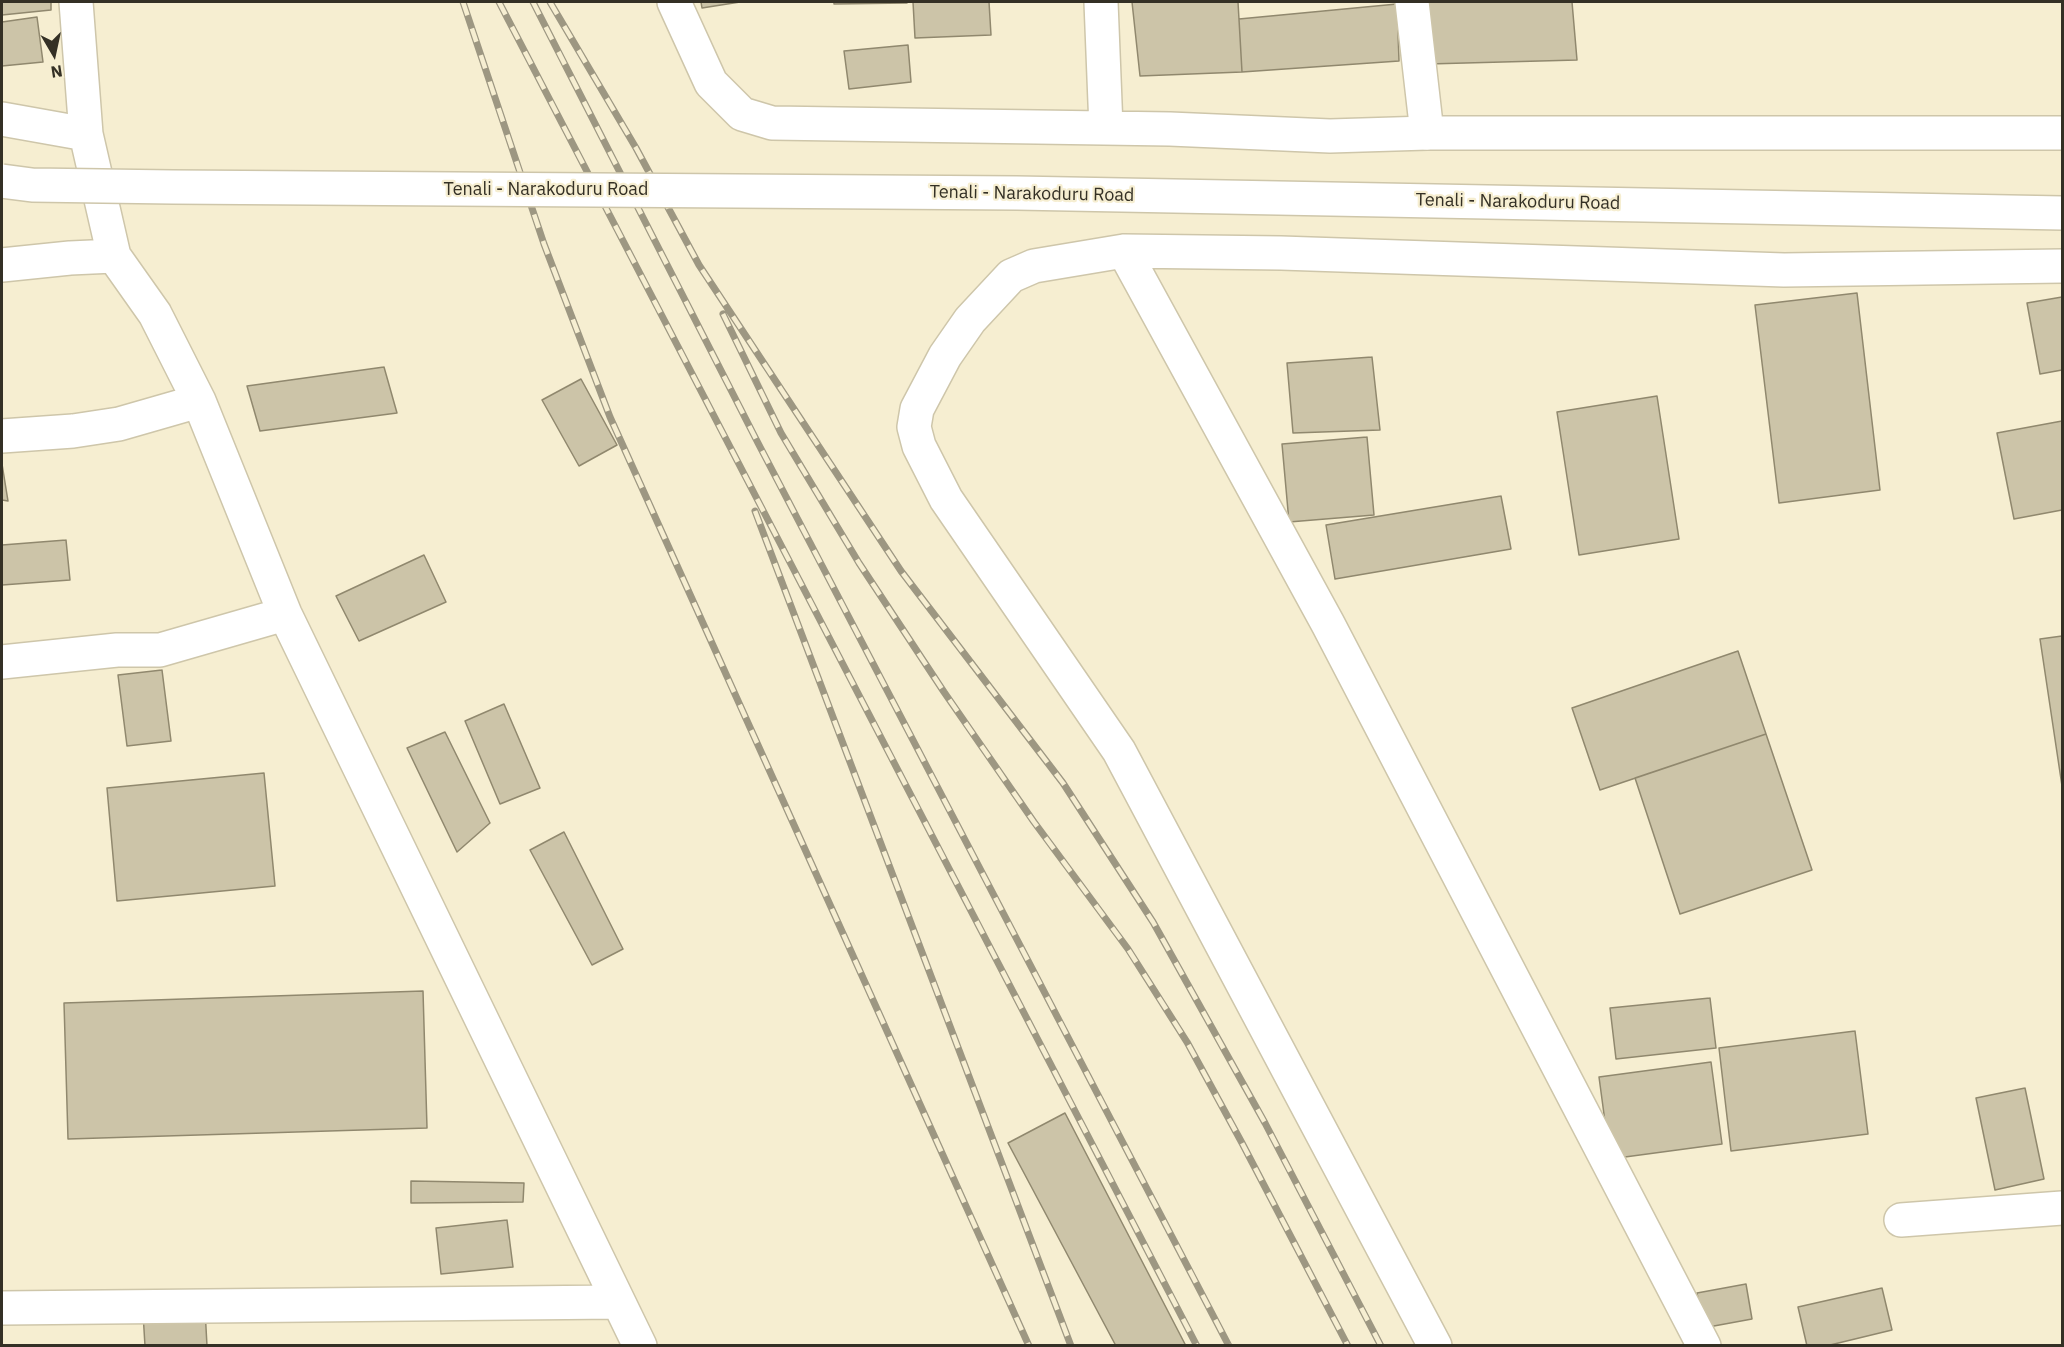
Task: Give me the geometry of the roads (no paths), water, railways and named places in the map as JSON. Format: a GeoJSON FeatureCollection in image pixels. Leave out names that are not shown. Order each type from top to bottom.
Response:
{"type":"FeatureCollection","features":[{"type":"Feature","properties":{"kind":"street"},"geometry":{"type":"LineString","coordinates":[[76,2],[86,134],[114,256],[155,314],[199,401],[285,614],[640,1346]]}},
{"type":"Feature","properties":{"kind":"street"},"geometry":{"type":"LineString","coordinates":[[674,2],[711,83],[742,114],[772,123],[1170,129],[1330,136],[1427,133],[2062,133]]}},
{"type":"Feature","properties":{"kind":"street"},"geometry":{"type":"LineString","coordinates":[[1101,2],[1106,128]]}},
{"type":"Feature","properties":{"kind":"street"},"geometry":{"type":"LineString","coordinates":[[1412,2],[1427,133]]}},
{"type":"Feature","properties":{"kind":"street"},"geometry":{"type":"LineString","coordinates":[[2,119],[86,134]]}},
{"type":"Feature","properties":{"kind":"street","name":"Tenali - Narakoduru Road"},"geometry":{"type":"LineString","coordinates":[[2,180],[32,185],[1029,193],[2062,213]]}},
{"type":"Feature","properties":{"kind":"street"},"geometry":{"type":"LineString","coordinates":[[1124,251],[1328,624],[1704,1346]]}},
{"type":"Feature","properties":{"kind":"street"},"geometry":{"type":"LineString","coordinates":[[1435,1346],[1119,751],[946,499],[919,446],[914,427],[917,410],[945,356],[970,320],[1011,276],[1034,266],[1124,251],[1281,253],[1784,270],[2062,266]]}},
{"type":"Feature","properties":{"kind":"street"},"geometry":{"type":"LineString","coordinates":[[2,265],[114,256]]}},
{"type":"Feature","properties":{"kind":"street"},"geometry":{"type":"LineString","coordinates":[[2,436],[73,431],[119,423],[199,401]]}},
{"type":"Feature","properties":{"kind":"street"},"geometry":{"type":"LineString","coordinates":[[2,662],[117,650],[160,650],[285,614]]}},
{"type":"Feature","properties":{"kind":"street"},"geometry":{"type":"LineString","coordinates":[[1901,1220],[2062,1208]]}},
{"type":"Feature","properties":{"kind":"street"},"geometry":{"type":"LineString","coordinates":[[2,1308],[617,1302]]}},
{"type":"Feature","properties":{"kind":"railway"},"geometry":{"type":"LineString","coordinates":[[463,2],[544,244],[610,417],[1029,1346]]}},
{"type":"Feature","properties":{"kind":"railway"},"geometry":{"type":"LineString","coordinates":[[499,2],[1197,1346]]}},
{"type":"Feature","properties":{"kind":"railway"},"geometry":{"type":"LineString","coordinates":[[533,2],[758,443],[1229,1346]]}},
{"type":"Feature","properties":{"kind":"railway"},"geometry":{"type":"LineString","coordinates":[[550,2],[636,148],[699,265],[901,571],[1063,783],[1153,922],[1265,1123],[1381,1346]]}},
{"type":"Feature","properties":{"kind":"railway"},"geometry":{"type":"LineString","coordinates":[[723,314],[781,433],[859,563],[1034,822],[1128,949],[1187,1042],[1348,1346]]}},
{"type":"Feature","properties":{"kind":"railway"},"geometry":{"type":"LineString","coordinates":[[755,511],[1071,1346]]}}]}
